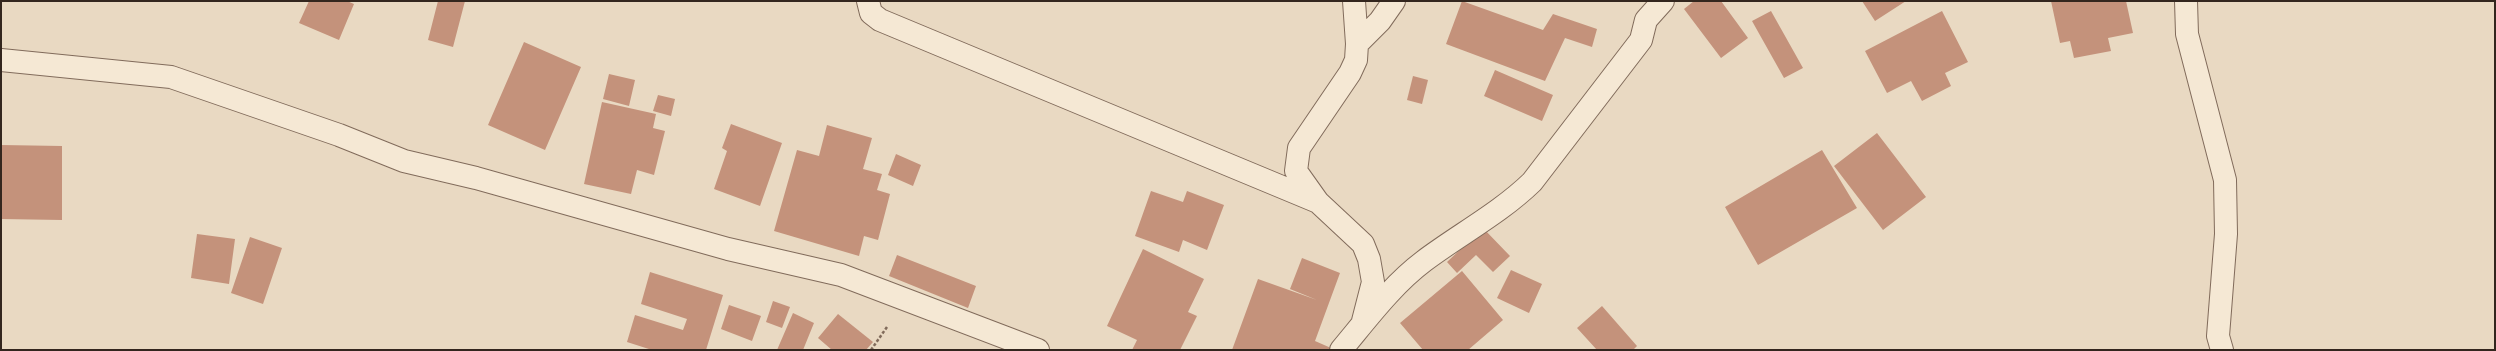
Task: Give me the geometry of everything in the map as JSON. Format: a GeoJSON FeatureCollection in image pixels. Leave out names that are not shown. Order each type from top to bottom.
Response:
{"type":"FeatureCollection","features":[{"type":"Feature","properties":{"kind":"street"},"geometry":{"type":"LineString","coordinates":[[868,1],[871,13],[880,20],[1318,202]]}},
{"type":"Feature","properties":{"kind":"street"},"geometry":{"type":"LineString","coordinates":[[1354,1],[1357,44],[1356,60],[1350,73],[1298,148],[1296,171],[1318,202],[1363,244],[1370,259],[1373,282],[1362,324]]}},
{"type":"Feature","properties":{"kind":"street"},"geometry":{"type":"LineString","coordinates":[[1357,44],[1380,21],[1394,1]]}},
{"type":"Feature","properties":{"kind":"street"},"geometry":{"type":"LineString","coordinates":[[1341,350],[1362,324],[1398,285],[1423,262],[1511,202],[1532,182],[1641,40],[1646,20],[1663,1]]}},
{"type":"Feature","properties":{"kind":"street"},"geometry":{"type":"LineString","coordinates":[[2186,1],[2187,34],[2225,180],[2226,234],[2218,336],[2222,350]]}},
{"type":"Feature","properties":{"kind":"street"},"geometry":{"type":"LineString","coordinates":[[1,60],[171,77],[340,135],[404,161],[476,178],[728,249],[841,275],[1038,350]]}},
{"type":"Feature","properties":{"kind":"building"},"geometry":{"type":"Polygon","coordinates":[[[309,1],[347,1],[354,4],[339,40],[299,23],[309,1]]]}},
{"type":"Feature","properties":{"kind":"building"},"geometry":{"type":"Polygon","coordinates":[[[438,1],[465,1],[453,47],[428,40],[438,1]]]}},
{"type":"Feature","properties":{"kind":"building"},"geometry":{"type":"Polygon","coordinates":[[[1462,1],[1543,30],[1553,14],[1597,29],[1592,47],[1565,38],[1545,81],[1446,44],[1462,1]]]}},
{"type":"Feature","properties":{"kind":"building"},"geometry":{"type":"Polygon","coordinates":[[[1694,1],[1721,1],[1748,38],[1721,58],[1684,9],[1694,1]]]}},
{"type":"Feature","properties":{"kind":"building"},"geometry":{"type":"Polygon","coordinates":[[[1862,1],[1906,1],[1875,21],[1862,1]]]}},
{"type":"Feature","properties":{"kind":"building"},"geometry":{"type":"Polygon","coordinates":[[[2051,1],[2126,1],[2133,33],[2108,38],[2111,51],[2074,58],[2070,41],[2060,43],[2051,1]]]}},
{"type":"Feature","properties":{"kind":"building"},"geometry":{"type":"Polygon","coordinates":[[[1771,11],[1803,68],[1784,78],[1752,21],[1771,11]]]}},
{"type":"Feature","properties":{"kind":"building"},"geometry":{"type":"Polygon","coordinates":[[[1942,11],[1968,62],[1945,73],[1951,86],[1922,101],[1911,81],[1887,93],[1865,51],[1942,11]]]}},
{"type":"Feature","properties":{"kind":"building"},"geometry":{"type":"Polygon","coordinates":[[[524,42],[581,67],[545,150],[488,125],[524,42]]]}},
{"type":"Feature","properties":{"kind":"building"},"geometry":{"type":"Polygon","coordinates":[[[1495,70],[1553,95],[1542,121],[1484,96],[1495,70]]]}},
{"type":"Feature","properties":{"kind":"building"},"geometry":{"type":"Polygon","coordinates":[[[609,74],[635,80],[629,106],[603,99],[609,74]]]}},
{"type":"Feature","properties":{"kind":"building"},"geometry":{"type":"Polygon","coordinates":[[[1413,76],[1428,80],[1422,104],[1407,100],[1413,76]]]}},
{"type":"Feature","properties":{"kind":"building"},"geometry":{"type":"Polygon","coordinates":[[[658,95],[675,99],[671,116],[653,111],[658,95]]]}},
{"type":"Feature","properties":{"kind":"building"},"geometry":{"type":"Polygon","coordinates":[[[602,102],[656,114],[653,128],[665,131],[654,175],[637,170],[631,194],[584,184],[602,102]]]}},
{"type":"Feature","properties":{"kind":"building"},"geometry":{"type":"Polygon","coordinates":[[[731,124],[782,143],[760,206],[714,189],[727,151],[722,148],[731,124]]]}},
{"type":"Feature","properties":{"kind":"building"},"geometry":{"type":"Polygon","coordinates":[[[827,125],[872,138],[863,169],[882,174],[877,190],[890,194],[878,240],[864,236],[859,256],[774,231],[797,150],[819,156],[827,125]]]}},
{"type":"Feature","properties":{"kind":"building"},"geometry":{"type":"Polygon","coordinates":[[[1877,133],[1926,197],[1883,230],[1834,166],[1877,133]]]}},
{"type":"Feature","properties":{"kind":"building"},"geometry":{"type":"Polygon","coordinates":[[[1,145],[62,146],[62,220],[1,219],[1,145]]]}},
{"type":"Feature","properties":{"kind":"building"},"geometry":{"type":"Polygon","coordinates":[[[1822,150],[1857,208],[1758,265],[1725,207],[1822,150]]]}},
{"type":"Feature","properties":{"kind":"building"},"geometry":{"type":"Polygon","coordinates":[[[896,154],[921,165],[913,186],[888,175],[896,154]]]}},
{"type":"Feature","properties":{"kind":"building"},"geometry":{"type":"Polygon","coordinates":[[[1151,191],[1183,202],[1187,191],[1224,205],[1207,250],[1183,240],[1179,252],[1135,236],[1151,191]]]}},
{"type":"Feature","properties":{"kind":"building"},"geometry":{"type":"Polygon","coordinates":[[[1483,228],[1510,256],[1493,272],[1476,255],[1457,273],[1447,262],[1483,228]]]}},
{"type":"Feature","properties":{"kind":"building"},"geometry":{"type":"Polygon","coordinates":[[[197,234],[235,239],[229,284],[191,278],[197,234]]]}},
{"type":"Feature","properties":{"kind":"building"},"geometry":{"type":"Polygon","coordinates":[[[250,237],[282,248],[263,304],[231,293],[250,237]]]}},
{"type":"Feature","properties":{"kind":"building"},"geometry":{"type":"Polygon","coordinates":[[[1143,249],[1204,279],[1188,312],[1197,316],[1180,350],[1132,350],[1137,340],[1107,326],[1143,249]]]}},
{"type":"Feature","properties":{"kind":"building"},"geometry":{"type":"Polygon","coordinates":[[[897,255],[976,286],[968,308],[889,276],[897,255]]]}},
{"type":"Feature","properties":{"kind":"building"},"geometry":{"type":"Polygon","coordinates":[[[1302,258],[1340,273],[1315,341],[1331,348],[1330,350],[1232,350],[1258,279],[1317,300],[1290,289],[1302,258]]]}},
{"type":"Feature","properties":{"kind":"building"},"geometry":{"type":"Polygon","coordinates":[[[1511,270],[1542,284],[1529,313],[1497,298],[1511,270]]]}},
{"type":"Feature","properties":{"kind":"building"},"geometry":{"type":"Polygon","coordinates":[[[1462,271],[1503,320],[1468,350],[1423,350],[1400,323],[1462,271]]]}},
{"type":"Feature","properties":{"kind":"building"},"geometry":{"type":"Polygon","coordinates":[[[650,272],[723,295],[706,350],[652,350],[627,342],[635,315],[683,330],[687,319],[641,304],[650,272]]]}},
{"type":"Feature","properties":{"kind":"building"},"geometry":{"type":"Polygon","coordinates":[[[773,301],[790,307],[782,328],[766,322],[773,301]]]}},
{"type":"Feature","properties":{"kind":"building"},"geometry":{"type":"Polygon","coordinates":[[[729,305],[761,316],[752,341],[721,329],[729,305]]]}},
{"type":"Feature","properties":{"kind":"building"},"geometry":{"type":"Polygon","coordinates":[[[1602,306],[1637,346],[1633,350],[1597,350],[1577,328],[1602,306]]]}},
{"type":"Feature","properties":{"kind":"building"},"geometry":{"type":"Polygon","coordinates":[[[793,313],[814,323],[803,350],[777,350],[793,313]]]}},
{"type":"Feature","properties":{"kind":"building"},"geometry":{"type":"Polygon","coordinates":[[[838,314],[873,342],[866,350],[832,350],[818,338],[838,314]]]}}]}
